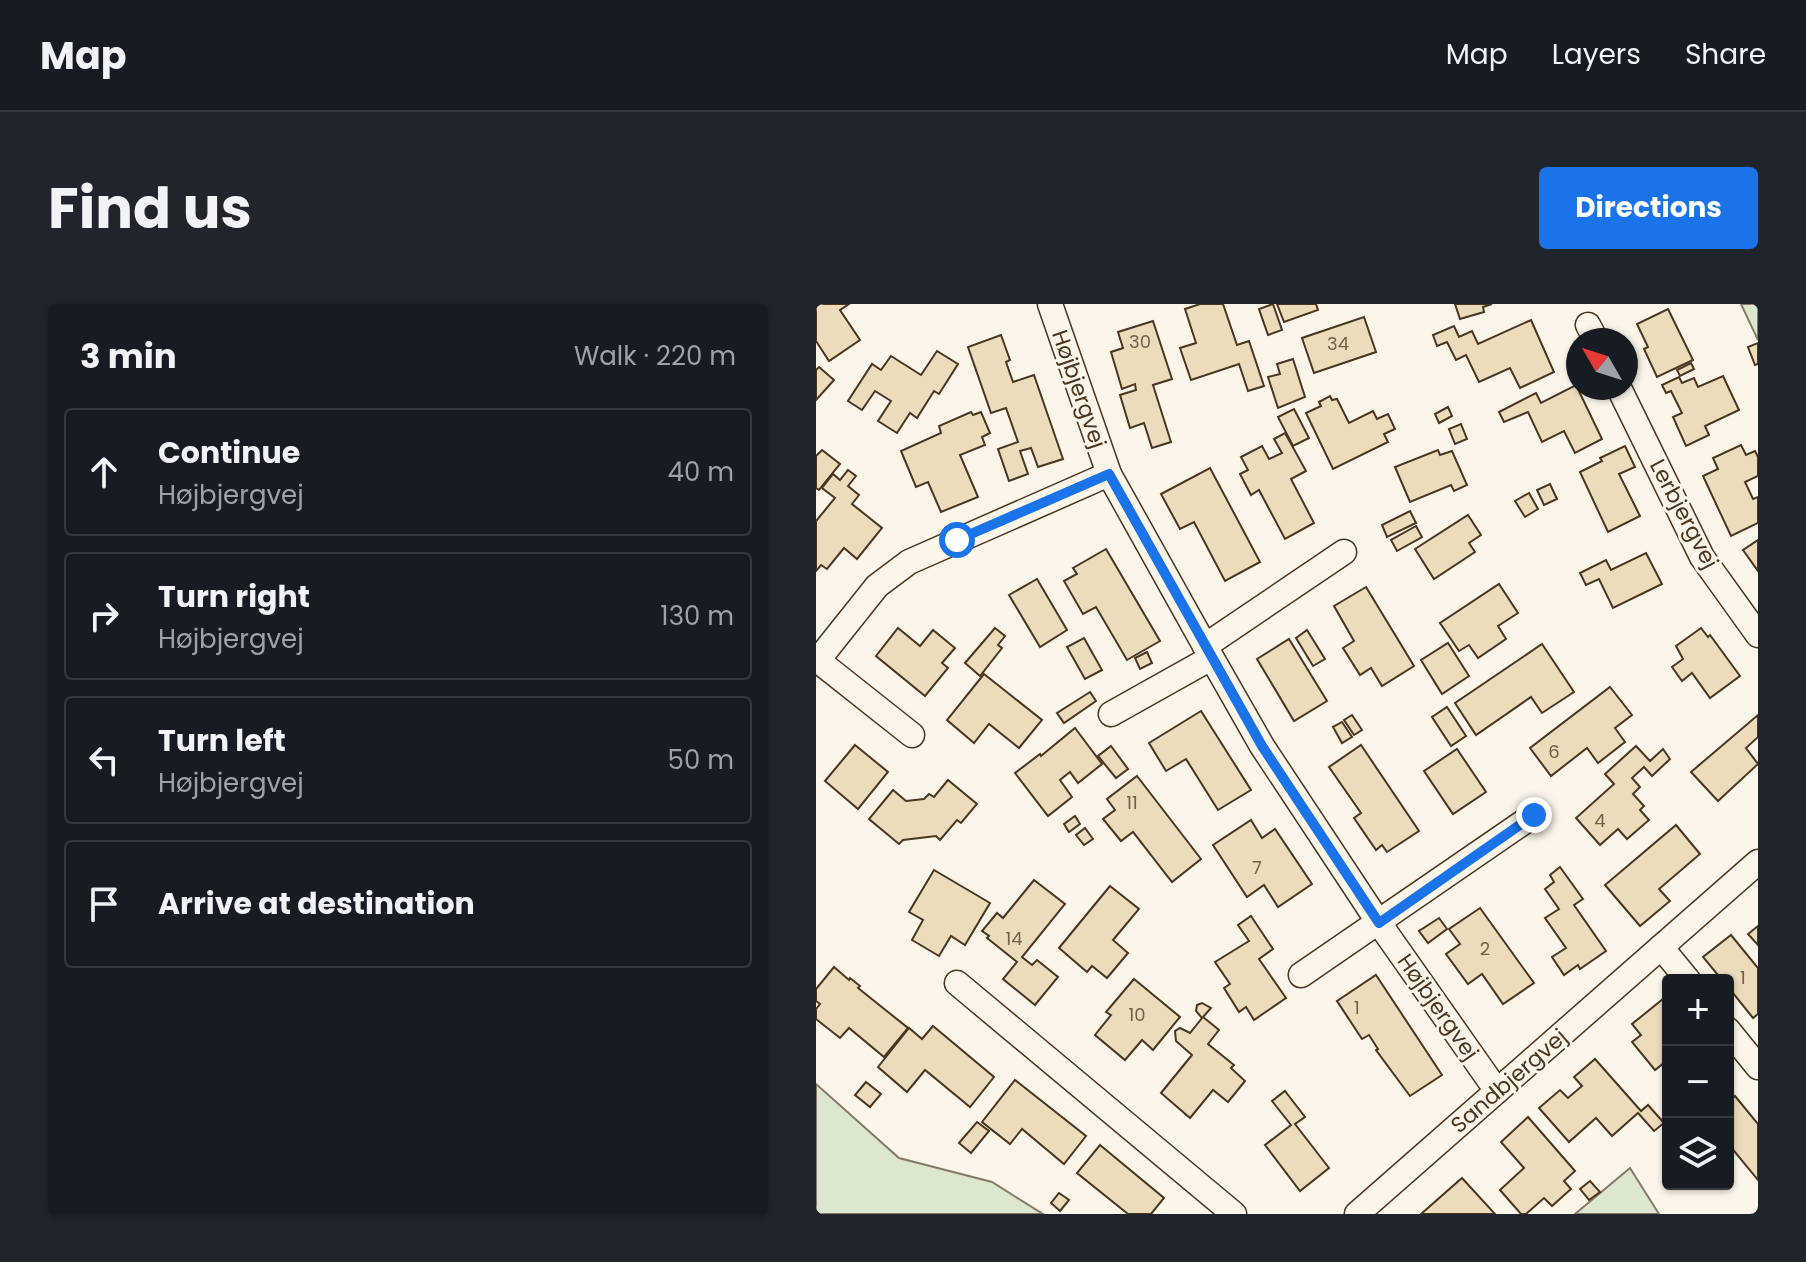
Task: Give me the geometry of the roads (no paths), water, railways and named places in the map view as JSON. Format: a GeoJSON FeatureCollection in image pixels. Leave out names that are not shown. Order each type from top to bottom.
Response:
{"type":"FeatureCollection","features":[{"type":"Feature","properties":{"kind":"street","name":"Højbjergvej"},"geometry":{"type":"LineString","coordinates":[[1050,304],[1109,474],[1208,652],[1262,746],[1379,923],[1497,1091]]}},
{"type":"Feature","properties":{"kind":"street","name":"Lerbjergvej"},"geometry":{"type":"LineString","coordinates":[[1625,400],[1702,557],[1758,635]]}},
{"type":"Feature","properties":{"kind":"street","name":"Højbjergvej"},"geometry":{"type":"LineString","coordinates":[[912,735],[817,660],[877,586],[909,562],[1109,474]]}},
{"type":"Feature","properties":{"kind":"street"},"geometry":{"type":"LineString","coordinates":[[1111,714],[1208,652],[1344,552]]}},
{"type":"Feature","properties":{"kind":"street"},"geometry":{"type":"LineString","coordinates":[[1301,975],[1534,815]]}},
{"type":"Feature","properties":{"kind":"street","name":"Sandbjergvej"},"geometry":{"type":"LineString","coordinates":[[1357,1214],[1758,862]]}},
{"type":"Feature","properties":{"kind":"street"},"geometry":{"type":"LineString","coordinates":[[1661,947],[1683,974]]}},
{"type":"Feature","properties":{"kind":"street"},"geometry":{"type":"LineString","coordinates":[[957,983],[1234,1214]]}},
{"type":"Feature","properties":{"kind":"street"},"geometry":{"type":"LineString","coordinates":[[1734,1037],[1758,1067]]}}]}
